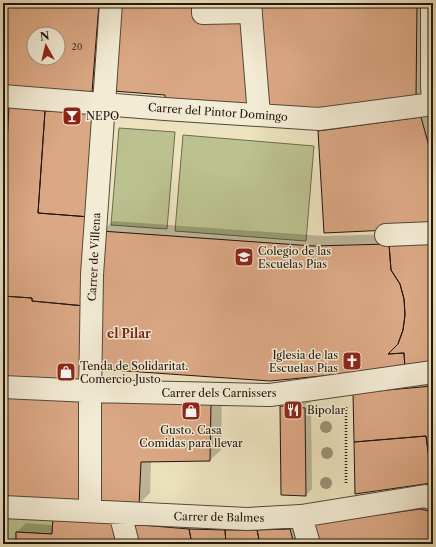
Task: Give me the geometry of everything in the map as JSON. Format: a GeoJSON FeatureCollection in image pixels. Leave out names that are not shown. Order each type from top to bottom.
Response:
{"type":"FeatureCollection","features":[{"type":"Feature","properties":{"kind":"street","name":"Carrer de Villena"},"geometry":{"type":"LineString","coordinates":[[90,511],[92,275],[111,3]]}},
{"type":"Feature","properties":{"kind":"street"},"geometry":{"type":"LineString","coordinates":[[203,3],[203,13],[250,8],[259,115]]}},
{"type":"Feature","properties":{"kind":"street"},"geometry":{"type":"LineString","coordinates":[[432,3],[433,94]]}},
{"type":"Feature","properties":{"kind":"street","name":"Carrer del Pintor Domingo"},"geometry":{"type":"LineString","coordinates":[[3,96],[165,109],[319,119],[433,94]]}},
{"type":"Feature","properties":{"kind":"street"},"geometry":{"type":"LineString","coordinates":[[386,235],[433,232]]}},
{"type":"Feature","properties":{"kind":"street","name":"Carrer dels Carnissers"},"geometry":{"type":"LineString","coordinates":[[3,387],[90,391],[270,395],[433,372]]}},
{"type":"Feature","properties":{"kind":"street","name":"Carrer de Balmes"},"geometry":{"type":"LineString","coordinates":[[3,507],[247,519],[301,516],[425,496],[433,499]]}},
{"type":"Feature","properties":{"kind":"street"},"geometry":{"type":"LineString","coordinates":[[120,513],[128,544]]}},
{"type":"Feature","properties":{"kind":"street"},"geometry":{"type":"LineString","coordinates":[[301,516],[309,544]]}},
{"type":"Feature","properties":{"kind":"path"},"geometry":{"type":"LineString","coordinates":[[346,402],[346,508]]}},
{"type":"Feature","properties":{"kind":"green space"},"geometry":{"type":"Polygon","coordinates":[[[119,128],[175,132],[167,229],[111,225],[119,128]]]}},
{"type":"Feature","properties":{"kind":"green space"},"geometry":{"type":"Polygon","coordinates":[[[183,135],[314,146],[306,241],[175,231],[183,135]]]}},
{"type":"Feature","properties":{"kind":"green space"},"geometry":{"type":"Polygon","coordinates":[[[3,514],[53,517],[52,534],[16,532],[16,544],[3,544],[3,514]]]}},
{"type":"Feature","properties":{"kind":"building"},"geometry":{"type":"Polygon","coordinates":[[[3,3],[99,3],[92,92],[3,87],[3,3]]]}},
{"type":"Feature","properties":{"kind":"building"},"geometry":{"type":"Polygon","coordinates":[[[120,3],[198,3],[248,18],[254,107],[165,102],[165,95],[113,91],[120,3]]]}},
{"type":"Feature","properties":{"kind":"building"},"geometry":{"type":"Polygon","coordinates":[[[255,3],[417,3],[416,99],[325,110],[264,107],[255,3]]]}},
{"type":"Feature","properties":{"kind":"building"},"geometry":{"type":"Polygon","coordinates":[[[9,107],[45,111],[38,213],[90,217],[85,306],[32,301],[32,298],[3,296],[3,218],[9,107]]]}},
{"type":"Feature","properties":{"kind":"building"},"geometry":{"type":"Polygon","coordinates":[[[45,111],[98,113],[90,217],[38,213],[45,111]]]}},
{"type":"Feature","properties":{"kind":"building"},"geometry":{"type":"Polygon","coordinates":[[[421,117],[433,161],[433,228],[324,233],[318,131],[421,117]]]}},
{"type":"Feature","properties":{"kind":"building","name":"Colegio de las Escuelas Pías"},"geometry":{"type":"Polygon","coordinates":[[[101,231],[313,246],[389,244],[391,270],[400,284],[404,299],[405,315],[403,330],[398,344],[388,354],[404,353],[405,368],[270,381],[97,369],[101,231]]]}},
{"type":"Feature","properties":{"kind":"building"},"geometry":{"type":"Polygon","coordinates":[[[433,241],[433,366],[405,368],[404,353],[388,354],[398,344],[403,330],[405,315],[404,299],[400,284],[391,270],[389,244],[433,241]]]}},
{"type":"Feature","properties":{"kind":"building"},"geometry":{"type":"Polygon","coordinates":[[[3,296],[32,298],[32,301],[85,306],[85,381],[3,376],[3,296]]]}},
{"type":"Feature","properties":{"kind":"building"},"geometry":{"type":"Polygon","coordinates":[[[433,386],[433,484],[426,436],[354,442],[353,393],[433,386]]]}},
{"type":"Feature","properties":{"kind":"building"},"geometry":{"type":"Polygon","coordinates":[[[3,397],[86,400],[83,501],[3,496],[3,397]]]}},
{"type":"Feature","properties":{"kind":"building"},"geometry":{"type":"Polygon","coordinates":[[[100,401],[211,403],[210,461],[141,462],[139,505],[100,502],[100,401]]]}},
{"type":"Feature","properties":{"kind":"building"},"geometry":{"type":"Polygon","coordinates":[[[280,406],[305,408],[306,496],[281,495],[280,406]]]}},
{"type":"Feature","properties":{"kind":"building"},"geometry":{"type":"Polygon","coordinates":[[[426,436],[432,483],[355,494],[354,442],[426,436]]]}},
{"type":"Feature","properties":{"kind":"building"},"geometry":{"type":"Polygon","coordinates":[[[420,509],[433,512],[433,544],[316,544],[311,524],[420,509]]]}},
{"type":"Feature","properties":{"kind":"building"},"geometry":{"type":"Polygon","coordinates":[[[53,517],[113,520],[119,544],[16,544],[16,532],[52,534],[53,517]]]}},
{"type":"Feature","properties":{"kind":"building"},"geometry":{"type":"Polygon","coordinates":[[[129,524],[189,529],[192,544],[134,544],[129,524]]]}},
{"type":"Feature","properties":{"kind":"building"},"geometry":{"type":"Polygon","coordinates":[[[189,529],[225,530],[226,544],[192,544],[189,529]]]}},
{"type":"Feature","properties":{"kind":"building"},"geometry":{"type":"Polygon","coordinates":[[[290,529],[294,544],[260,544],[257,530],[290,529]]]}},
{"type":"Feature","properties":{"kind":"building"},"geometry":{"type":"Polygon","coordinates":[[[225,530],[257,530],[260,544],[226,544],[225,530]]]}},
{"type":"Feature","properties":{"kind":"place","name":"NEPO"},"geometry":{"type":"Point","coordinates":[72,116]}},
{"type":"Feature","properties":{"kind":"place","name":"Colegio de las Escuelas Pías"},"geometry":{"type":"Point","coordinates":[244,257]}},
{"type":"Feature","properties":{"kind":"place","name":"Iglesia de las Escuelas Pías"},"geometry":{"type":"Point","coordinates":[352,361]}},
{"type":"Feature","properties":{"kind":"place","name":"Tenda de Solidaritat. Comercio Justo"},"geometry":{"type":"Point","coordinates":[66,372]}},
{"type":"Feature","properties":{"kind":"place","name":"Bipolar"},"geometry":{"type":"Point","coordinates":[293,410]}},
{"type":"Feature","properties":{"kind":"place","name":"Gusto. Casa Comidas para llevar"},"geometry":{"type":"Point","coordinates":[191,411]}},
{"type":"Feature","properties":{"kind":"district","name":"el Pilar"},"geometry":{"type":"Point","coordinates":[129,333]}}]}
